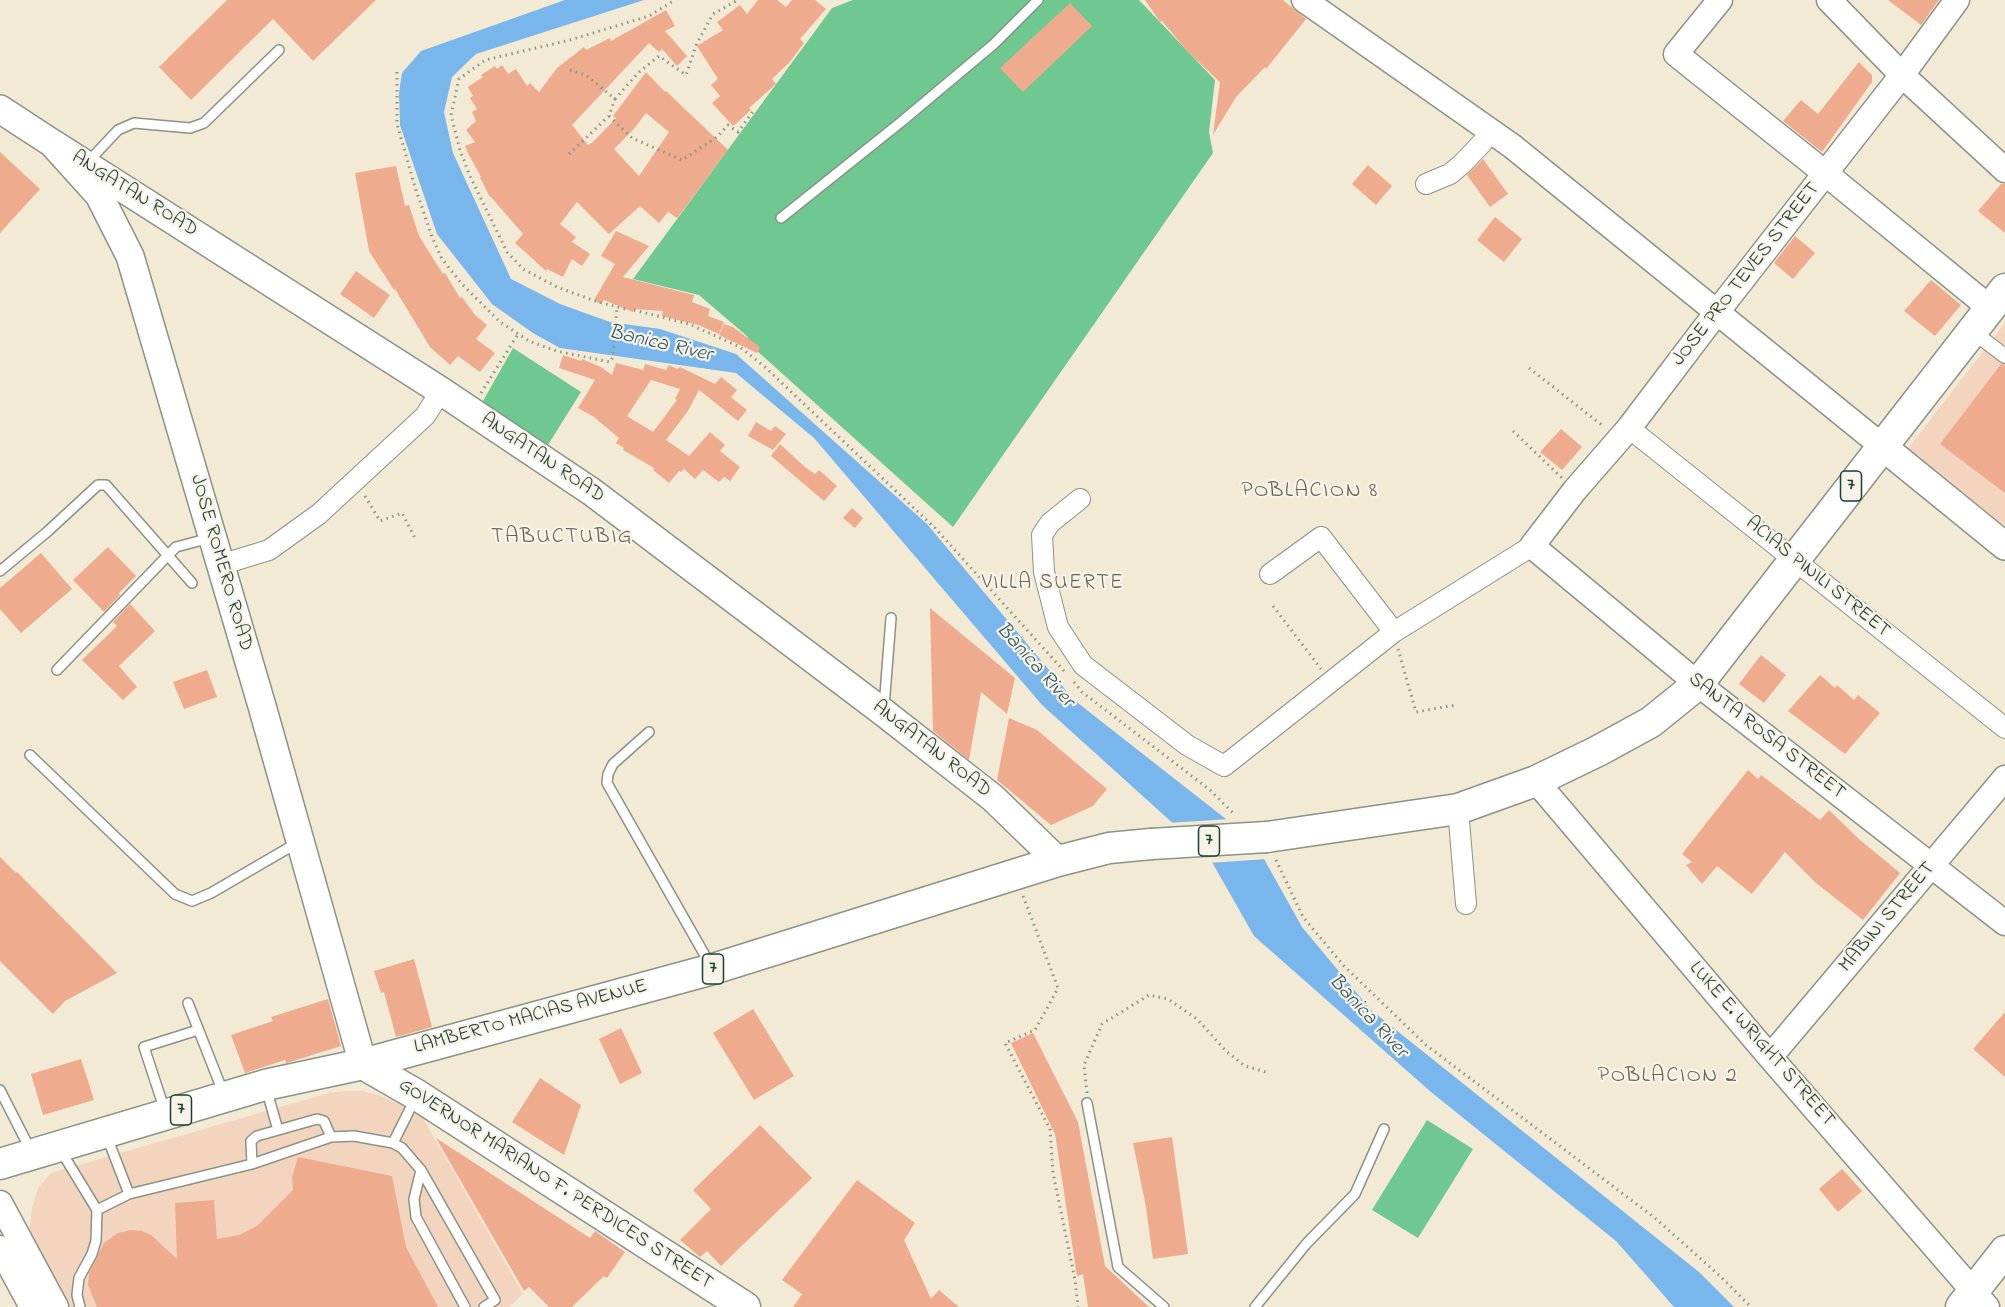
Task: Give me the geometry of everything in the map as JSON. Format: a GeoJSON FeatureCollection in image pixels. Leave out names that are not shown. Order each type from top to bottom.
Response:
{"type":"FeatureCollection","features":[{"type":"Feature","properties":{"kind":"main road","name":"JOSE ROMERO ROAD"},"geometry":{"type":"LineString","coordinates":[[2,113],[52,143],[99,195],[130,256],[363,1064]]}},
{"type":"Feature","properties":{"kind":"main road","name":"ANGATAN ROAD"},"geometry":{"type":"LineString","coordinates":[[52,143],[441,391],[592,492],[884,712],[993,798],[1058,861]]}},
{"type":"Feature","properties":{"kind":"main road","name":"7"},"geometry":{"type":"LineString","coordinates":[[1058,861],[1109,848],[1151,844],[1271,847],[1458,809],[1536,781],[1651,722],[1698,684],[1989,309]]}},
{"type":"Feature","properties":{"kind":"main road"},"geometry":{"type":"LineString","coordinates":[[1882,446],[2005,546]]}},
{"type":"Feature","properties":{"kind":"main road","name":"LAMBERTO MACIAS AVENUE"},"geometry":{"type":"LineString","coordinates":[[0,1164],[265,1085],[363,1064],[713,969],[1058,861]]}},
{"type":"Feature","properties":{"kind":"main road","name":"GOVERNOR MARIANO F. PERDICES STREET"},"geometry":{"type":"LineString","coordinates":[[363,1064],[417,1095],[745,1307]]}},
{"type":"Feature","properties":{"kind":"main road"},"geometry":{"type":"LineString","coordinates":[[1974,1302],[2005,1251]]}},
{"type":"Feature","properties":{"kind":"street"},"geometry":{"type":"LineString","coordinates":[[1304,0],[1512,146],[1882,446]]}},
{"type":"Feature","properties":{"kind":"street"},"geometry":{"type":"LineString","coordinates":[[1720,0],[1676,54],[1825,172],[1989,309],[2005,356]]}},
{"type":"Feature","properties":{"kind":"street"},"geometry":{"type":"LineString","coordinates":[[1829,0],[1902,75],[2005,170]]}},
{"type":"Feature","properties":{"kind":"street","name":"JOSE PRO TEVES STREET"},"geometry":{"type":"LineString","coordinates":[[1532,546],[1575,490],[1624,433],[1902,75],[1957,0]]}},
{"type":"Feature","properties":{"kind":"street"},"geometry":{"type":"LineString","coordinates":[[1426,184],[1450,174],[1482,143],[1490,131]]}},
{"type":"Feature","properties":{"kind":"street"},"geometry":{"type":"LineString","coordinates":[[220,564],[269,550],[319,513],[425,416],[441,391]]}},
{"type":"Feature","properties":{"kind":"street","name":"ACIAS PINILI STREET"},"geometry":{"type":"LineString","coordinates":[[1624,433],[1794,560],[2005,728]]}},
{"type":"Feature","properties":{"kind":"street"},"geometry":{"type":"LineString","coordinates":[[1080,499],[1050,523],[1042,535],[1044,572],[1058,627],[1083,664],[1187,745],[1224,766],[1394,632],[1532,546]]}},
{"type":"Feature","properties":{"kind":"street"},"geometry":{"type":"LineString","coordinates":[[1270,574],[1321,537],[1394,632]]}},
{"type":"Feature","properties":{"kind":"street","name":"SANTA ROSA STREET"},"geometry":{"type":"LineString","coordinates":[[1532,546],[1698,684],[2005,923]]}},
{"type":"Feature","properties":{"kind":"street","name":"MABINI STREET"},"geometry":{"type":"LineString","coordinates":[[1770,1057],[2005,778]]}},
{"type":"Feature","properties":{"kind":"street","name":"LUKE E. WRIGHT STREET"},"geometry":{"type":"LineString","coordinates":[[1536,781],[1974,1302]]}},
{"type":"Feature","properties":{"kind":"street"},"geometry":{"type":"LineString","coordinates":[[1458,809],[1467,904]]}},
{"type":"Feature","properties":{"kind":"street"},"geometry":{"type":"LineString","coordinates":[[0,1203],[56,1307]]}},
{"type":"Feature","properties":{"kind":"street"},"geometry":{"type":"LineString","coordinates":[[0,1248],[32,1307]]}},
{"type":"Feature","properties":{"kind":"lane"},"geometry":{"type":"LineString","coordinates":[[781,218],[994,44],[1038,0]]}},
{"type":"Feature","properties":{"kind":"lane"},"geometry":{"type":"LineString","coordinates":[[85,165],[118,130],[134,123],[190,128],[204,123],[279,50]]}},
{"type":"Feature","properties":{"kind":"lane"},"geometry":{"type":"LineString","coordinates":[[0,571],[98,485],[106,484],[192,583]]}},
{"type":"Feature","properties":{"kind":"lane"},"geometry":{"type":"LineString","coordinates":[[57,670],[176,547],[212,538]]}},
{"type":"Feature","properties":{"kind":"lane"},"geometry":{"type":"LineString","coordinates":[[884,712],[891,618]]}},
{"type":"Feature","properties":{"kind":"lane"},"geometry":{"type":"LineString","coordinates":[[650,732],[613,764],[607,783],[713,969]]}},
{"type":"Feature","properties":{"kind":"lane"},"geometry":{"type":"LineString","coordinates":[[30,755],[175,894],[192,901],[211,893],[300,841]]}},
{"type":"Feature","properties":{"kind":"lane"},"geometry":{"type":"LineString","coordinates":[[188,1003],[225,1097]]}},
{"type":"Feature","properties":{"kind":"lane"},"geometry":{"type":"LineString","coordinates":[[166,1114],[144,1047],[198,1030]]}},
{"type":"Feature","properties":{"kind":"lane"},"geometry":{"type":"LineString","coordinates":[[265,1085],[278,1130]]}},
{"type":"Feature","properties":{"kind":"lane"},"geometry":{"type":"LineString","coordinates":[[0,1090],[45,1150],[97,1210],[96,1241],[79,1278],[77,1295],[80,1307]]}},
{"type":"Feature","properties":{"kind":"lane"},"geometry":{"type":"LineString","coordinates":[[393,1143],[417,1095]]}},
{"type":"Feature","properties":{"kind":"lane"},"geometry":{"type":"LineString","coordinates":[[1087,1103],[1118,1267],[1164,1307]]}},
{"type":"Feature","properties":{"kind":"lane"},"geometry":{"type":"LineString","coordinates":[[252,1164],[251,1141],[257,1136],[316,1119],[324,1121],[331,1137]]}},
{"type":"Feature","properties":{"kind":"lane"},"geometry":{"type":"LineString","coordinates":[[1255,1307],[1307,1243],[1355,1194],[1384,1129]]}},
{"type":"Feature","properties":{"kind":"lane"},"geometry":{"type":"LineString","coordinates":[[106,1132],[129,1194]]}},
{"type":"Feature","properties":{"kind":"lane"},"geometry":{"type":"LineString","coordinates":[[97,1210],[129,1194],[252,1164],[331,1137],[354,1136],[393,1143],[402,1148],[421,1170],[495,1300],[484,1307]]}},
{"type":"Feature","properties":{"kind":"lane"},"geometry":{"type":"LineString","coordinates":[[421,1170],[414,1199],[416,1217],[465,1307]]}},
{"type":"Feature","properties":{"kind":"path"},"geometry":{"type":"LineString","coordinates":[[625,309],[557,287],[523,269],[507,252],[469,174],[457,141],[451,115],[459,79],[485,60],[570,40],[649,16],[675,0]]}},
{"type":"Feature","properties":{"kind":"path"},"geometry":{"type":"LineString","coordinates":[[570,154],[609,116],[615,99],[638,73],[659,56],[686,75],[697,43],[713,14],[738,0]]}},
{"type":"Feature","properties":{"kind":"path"},"geometry":{"type":"LineString","coordinates":[[570,70],[585,75],[615,99]]}},
{"type":"Feature","properties":{"kind":"path"},"geometry":{"type":"LineString","coordinates":[[397,72],[397,124],[415,187],[442,259],[462,284],[500,322],[529,341],[556,351],[610,362],[613,357],[617,307]]}},
{"type":"Feature","properties":{"kind":"path"},"geometry":{"type":"LineString","coordinates":[[609,116],[632,138],[682,160],[717,137],[728,125],[738,132],[754,110]]}},
{"type":"Feature","properties":{"kind":"path"},"geometry":{"type":"LineString","coordinates":[[634,310],[689,324],[740,347],[903,496]]}},
{"type":"Feature","properties":{"kind":"path"},"geometry":{"type":"LineString","coordinates":[[470,410],[518,334]]}},
{"type":"Feature","properties":{"kind":"path"},"geometry":{"type":"LineString","coordinates":[[1529,368],[1624,433]]}},
{"type":"Feature","properties":{"kind":"path"},"geometry":{"type":"LineString","coordinates":[[1513,431],[1575,490]]}},
{"type":"Feature","properties":{"kind":"path"},"geometry":{"type":"LineString","coordinates":[[355,479],[380,521],[402,513],[415,537]]}},
{"type":"Feature","properties":{"kind":"path"},"geometry":{"type":"LineString","coordinates":[[1272,606],[1330,682]]}},
{"type":"Feature","properties":{"kind":"path"},"geometry":{"type":"LineString","coordinates":[[1394,632],[1416,712],[1456,705]]}},
{"type":"Feature","properties":{"kind":"path"},"geometry":{"type":"LineString","coordinates":[[1210,790],[1236,816]]}},
{"type":"Feature","properties":{"kind":"path"},"geometry":{"type":"LineString","coordinates":[[1271,847],[1303,917],[1344,966],[1426,1045],[1655,1218],[1751,1307]]}},
{"type":"Feature","properties":{"kind":"path"},"geometry":{"type":"LineString","coordinates":[[1014,875],[1059,988],[1035,1029],[1005,1043],[1050,1129],[1053,1173],[1075,1280],[1078,1307]]}},
{"type":"Feature","properties":{"kind":"path"},"geometry":{"type":"LineString","coordinates":[[1087,1103],[1088,1086],[1084,1065],[1102,1024],[1149,995],[1168,999],[1197,1019],[1226,1051],[1245,1066],[1266,1072]]}},
{"type":"Feature","properties":{"kind":"shaded area"},"geometry":{"type":"Polygon","coordinates":[[[2005,323],[2005,527],[1907,450],[2005,323]]]}},
{"type":"Feature","properties":{"kind":"shaded area"},"geometry":{"type":"Polygon","coordinates":[[[363,1091],[381,1096],[423,1118],[523,1294],[509,1307],[69,1307],[36,1248],[30,1228],[32,1208],[38,1188],[51,1173],[329,1093],[363,1091]]]}},
{"type":"Feature","properties":{"kind":"green space"},"geometry":{"type":"Polygon","coordinates":[[[853,0],[1139,0],[1215,80],[1209,132],[1213,153],[953,527],[746,341],[748,337],[699,295],[633,279],[832,8],[853,0]]]}},
{"type":"Feature","properties":{"kind":"green space"},"geometry":{"type":"Polygon","coordinates":[[[513,348],[581,392],[546,448],[483,401],[513,348]]]}},
{"type":"Feature","properties":{"kind":"green space"},"geometry":{"type":"Polygon","coordinates":[[[1427,1120],[1473,1149],[1418,1238],[1372,1210],[1427,1120]]]}},
{"type":"Feature","properties":{"kind":"water","name":"Banica River"},"geometry":{"type":"Polygon","coordinates":[[[565,0],[644,0],[476,54],[452,77],[444,112],[453,153],[511,279],[560,304],[610,322],[660,329],[736,354],[927,524],[1074,700],[1254,841],[1302,927],[1371,1010],[1699,1272],[1734,1307],[1674,1307],[1616,1241],[1431,1092],[1254,936],[1208,855],[1042,705],[814,438],[736,373],[560,348],[533,333],[492,304],[437,234],[400,125],[399,93],[402,73],[421,51],[565,0]]]}},
{"type":"Feature","properties":{"kind":"pier"},"geometry":{"type":"Polygon","coordinates":[[[1230,819],[1256,839],[1267,859],[1209,863],[1167,823],[1230,819]]]}},
{"type":"Feature","properties":{"kind":"building"},"geometry":{"type":"Polygon","coordinates":[[[227,0],[376,0],[313,61],[273,19],[191,100],[159,67],[227,0]]]}},
{"type":"Feature","properties":{"kind":"building"},"geometry":{"type":"Polygon","coordinates":[[[758,0],[777,0],[786,7],[792,0],[815,0],[826,9],[800,39],[804,43],[789,63],[772,79],[776,84],[733,126],[712,103],[720,96],[711,85],[718,79],[697,46],[723,30],[717,22],[740,5],[747,14],[758,0]]]}},
{"type":"Feature","properties":{"kind":"building"},"geometry":{"type":"Polygon","coordinates":[[[1145,0],[1283,0],[1306,19],[1266,69],[1265,67],[1236,97],[1213,135],[1220,82],[1188,52],[1162,21],[1160,22],[1145,0]]]}},
{"type":"Feature","properties":{"kind":"building"},"geometry":{"type":"Polygon","coordinates":[[[1888,0],[1939,0],[1921,25],[1888,0]]]}},
{"type":"Feature","properties":{"kind":"building"},"geometry":{"type":"Polygon","coordinates":[[[1070,3],[1092,26],[1023,92],[1000,68],[1070,3]]]}},
{"type":"Feature","properties":{"kind":"building"},"geometry":{"type":"Polygon","coordinates":[[[666,10],[675,26],[665,31],[687,56],[677,66],[662,49],[659,52],[649,43],[572,125],[588,145],[616,118],[613,116],[646,72],[728,150],[677,218],[668,212],[659,223],[640,206],[609,234],[577,202],[560,224],[576,237],[572,242],[590,254],[582,266],[572,259],[563,277],[547,269],[546,271],[515,243],[523,234],[490,197],[480,178],[465,146],[475,142],[466,130],[476,121],[472,112],[477,109],[470,98],[473,96],[468,87],[483,77],[481,75],[495,66],[497,69],[502,65],[508,74],[516,69],[527,86],[530,83],[539,92],[557,68],[584,47],[586,50],[610,38],[611,41],[666,10]],[[646,113],[614,149],[639,176],[669,132],[646,113]]]}},
{"type":"Feature","properties":{"kind":"building"},"geometry":{"type":"Polygon","coordinates":[[[1859,62],[1872,75],[1872,82],[1822,152],[1783,121],[1801,100],[1818,114],[1859,62]]]}},
{"type":"Feature","properties":{"kind":"building"},"geometry":{"type":"Polygon","coordinates":[[[0,152],[40,189],[0,233],[0,152]]]}},
{"type":"Feature","properties":{"kind":"building"},"geometry":{"type":"Polygon","coordinates":[[[1483,159],[1508,194],[1490,207],[1467,175],[1483,159]]]}},
{"type":"Feature","properties":{"kind":"building"},"geometry":{"type":"Polygon","coordinates":[[[1368,165],[1392,186],[1376,205],[1352,184],[1368,165]]]}},
{"type":"Feature","properties":{"kind":"building"},"geometry":{"type":"Polygon","coordinates":[[[396,166],[405,206],[409,205],[419,236],[460,298],[462,297],[475,315],[487,325],[476,339],[495,353],[480,372],[458,356],[450,365],[430,347],[369,251],[355,173],[396,166]]]}},
{"type":"Feature","properties":{"kind":"building"},"geometry":{"type":"Polygon","coordinates":[[[2001,184],[2005,184],[2005,233],[1978,211],[2001,184]]]}},
{"type":"Feature","properties":{"kind":"building"},"geometry":{"type":"Polygon","coordinates":[[[1495,217],[1522,239],[1504,262],[1477,240],[1495,217]]]}},
{"type":"Feature","properties":{"kind":"building"},"geometry":{"type":"Polygon","coordinates":[[[616,231],[649,246],[623,277],[694,295],[692,302],[710,309],[708,316],[724,322],[719,334],[698,325],[662,316],[663,311],[634,309],[633,312],[604,300],[600,304],[594,300],[615,264],[601,256],[616,231]]]}},
{"type":"Feature","properties":{"kind":"building"},"geometry":{"type":"Polygon","coordinates":[[[1795,236],[1815,253],[1793,279],[1774,263],[1795,236]]]}},
{"type":"Feature","properties":{"kind":"building"},"geometry":{"type":"Polygon","coordinates":[[[356,271],[390,295],[374,318],[340,294],[356,271]]]}},
{"type":"Feature","properties":{"kind":"building"},"geometry":{"type":"Polygon","coordinates":[[[1931,280],[1961,305],[1935,336],[1904,311],[1931,280]]]}},
{"type":"Feature","properties":{"kind":"building"},"geometry":{"type":"Polygon","coordinates":[[[724,324],[733,327],[760,347],[757,353],[719,335],[724,324]]]}},
{"type":"Feature","properties":{"kind":"building"},"geometry":{"type":"Polygon","coordinates":[[[563,355],[581,361],[582,359],[601,367],[612,375],[616,363],[643,370],[645,364],[666,370],[669,365],[677,369],[680,367],[715,384],[721,377],[737,390],[731,397],[747,410],[738,421],[699,390],[688,411],[666,440],[689,456],[710,432],[725,445],[720,451],[740,467],[730,481],[724,477],[719,482],[703,470],[695,479],[684,469],[679,471],[669,483],[653,470],[654,468],[623,450],[624,448],[616,443],[619,438],[594,417],[578,408],[595,380],[559,368],[563,355]],[[651,380],[627,416],[653,432],[677,400],[675,399],[680,389],[651,380]]]}},
{"type":"Feature","properties":{"kind":"building"},"geometry":{"type":"Polygon","coordinates":[[[2001,364],[2005,365],[2005,493],[1940,444],[2001,364]]]}},
{"type":"Feature","properties":{"kind":"building"},"geometry":{"type":"Polygon","coordinates":[[[756,422],[771,431],[775,426],[786,434],[773,450],[748,436],[756,422]]]}},
{"type":"Feature","properties":{"kind":"building"},"geometry":{"type":"Polygon","coordinates":[[[1561,429],[1582,447],[1562,470],[1540,452],[1561,429]]]}},
{"type":"Feature","properties":{"kind":"building"},"geometry":{"type":"Polygon","coordinates":[[[780,444],[805,467],[815,474],[819,470],[837,486],[824,501],[771,456],[780,444]]]}},
{"type":"Feature","properties":{"kind":"building"},"geometry":{"type":"Polygon","coordinates":[[[852,508],[863,518],[855,528],[843,518],[852,508]]]}},
{"type":"Feature","properties":{"kind":"building"},"geometry":{"type":"Polygon","coordinates":[[[108,547],[136,576],[104,612],[73,580],[108,547]]]}},
{"type":"Feature","properties":{"kind":"building"},"geometry":{"type":"Polygon","coordinates":[[[41,553],[72,589],[21,633],[0,609],[0,588],[41,553]]]}},
{"type":"Feature","properties":{"kind":"building"},"geometry":{"type":"Polygon","coordinates":[[[130,604],[155,631],[119,666],[137,687],[123,700],[82,660],[117,626],[113,622],[130,604]]]}},
{"type":"Feature","properties":{"kind":"building"},"geometry":{"type":"Polygon","coordinates":[[[930,608],[1015,678],[1007,714],[981,692],[969,760],[933,731],[930,608]]]}},
{"type":"Feature","properties":{"kind":"building"},"geometry":{"type":"Polygon","coordinates":[[[1761,655],[1786,675],[1764,703],[1739,684],[1761,655]]]}},
{"type":"Feature","properties":{"kind":"building"},"geometry":{"type":"Polygon","coordinates":[[[207,670],[217,697],[184,709],[173,682],[207,670]]]}},
{"type":"Feature","properties":{"kind":"building"},"geometry":{"type":"Polygon","coordinates":[[[1820,675],[1835,688],[1837,685],[1854,700],[1858,695],[1880,713],[1845,754],[1788,711],[1820,675]]]}},
{"type":"Feature","properties":{"kind":"building"},"geometry":{"type":"Polygon","coordinates":[[[1009,718],[1037,730],[1107,789],[1093,806],[1051,825],[997,780],[1009,718]]]}},
{"type":"Feature","properties":{"kind":"building"},"geometry":{"type":"Polygon","coordinates":[[[1748,770],[1758,779],[1761,775],[1820,820],[1829,810],[1860,840],[1900,873],[1863,920],[1816,883],[1785,852],[1752,894],[1717,866],[1702,884],[1686,865],[1692,862],[1682,854],[1748,770]]]}},
{"type":"Feature","properties":{"kind":"building"},"geometry":{"type":"Polygon","coordinates":[[[0,857],[117,973],[65,1001],[53,1014],[0,961],[0,857]]]}},
{"type":"Feature","properties":{"kind":"building"},"geometry":{"type":"Polygon","coordinates":[[[414,959],[432,1027],[396,1037],[384,992],[381,993],[374,971],[414,959]]]}},
{"type":"Feature","properties":{"kind":"building"},"geometry":{"type":"Polygon","coordinates":[[[328,999],[341,1046],[245,1073],[231,1035],[273,1021],[271,1017],[328,999]]]}},
{"type":"Feature","properties":{"kind":"building"},"geometry":{"type":"Polygon","coordinates":[[[753,1009],[794,1076],[754,1100],[713,1033],[753,1009]]]}},
{"type":"Feature","properties":{"kind":"building"},"geometry":{"type":"Polygon","coordinates":[[[2005,1012],[2005,1077],[1973,1049],[2005,1012]]]}},
{"type":"Feature","properties":{"kind":"building"},"geometry":{"type":"Polygon","coordinates":[[[621,1028],[642,1073],[620,1084],[599,1039],[621,1028]]]}},
{"type":"Feature","properties":{"kind":"building"},"geometry":{"type":"Polygon","coordinates":[[[1033,1033],[1078,1122],[1105,1266],[1149,1307],[1088,1307],[1083,1274],[1077,1276],[1055,1134],[1011,1043],[1033,1033]]]}},
{"type":"Feature","properties":{"kind":"building"},"geometry":{"type":"Polygon","coordinates":[[[81,1059],[94,1100],[43,1115],[31,1074],[81,1059]]]}},
{"type":"Feature","properties":{"kind":"building"},"geometry":{"type":"Polygon","coordinates":[[[540,1078],[581,1105],[564,1155],[512,1122],[540,1078]]]}},
{"type":"Feature","properties":{"kind":"building"},"geometry":{"type":"Polygon","coordinates":[[[760,1125],[812,1178],[721,1266],[707,1251],[700,1257],[680,1240],[711,1209],[693,1190],[760,1125]]]}},
{"type":"Feature","properties":{"kind":"building"},"geometry":{"type":"Polygon","coordinates":[[[1172,1137],[1188,1254],[1153,1259],[1146,1207],[1133,1143],[1172,1137]]]}},
{"type":"Feature","properties":{"kind":"building"},"geometry":{"type":"Polygon","coordinates":[[[436,1138],[590,1238],[595,1231],[625,1252],[607,1278],[604,1276],[572,1307],[549,1307],[529,1287],[524,1291],[436,1138]]]}},
{"type":"Feature","properties":{"kind":"building"},"geometry":{"type":"Polygon","coordinates":[[[298,1157],[392,1176],[406,1247],[438,1307],[97,1307],[88,1285],[89,1273],[104,1243],[118,1233],[131,1230],[142,1231],[151,1235],[177,1259],[175,1203],[214,1200],[217,1239],[239,1235],[257,1226],[293,1190],[292,1177],[298,1157]]]}},
{"type":"Feature","properties":{"kind":"building"},"geometry":{"type":"Polygon","coordinates":[[[1842,1169],[1862,1191],[1838,1212],[1819,1189],[1842,1169]]]}},
{"type":"Feature","properties":{"kind":"building"},"geometry":{"type":"Polygon","coordinates":[[[857,1180],[915,1223],[904,1240],[931,1299],[939,1290],[959,1307],[793,1307],[802,1294],[782,1280],[857,1180]]]}},
{"type":"Feature","properties":{"kind":"district","name":"POBLACION 8"},"geometry":{"type":"Point","coordinates":[1310,492]}},
{"type":"Feature","properties":{"kind":"district","name":"TABUCTUBIG"},"geometry":{"type":"Point","coordinates":[562,538]}},
{"type":"Feature","properties":{"kind":"district","name":"VILLA SUERTE"},"geometry":{"type":"Point","coordinates":[1053,585]}},
{"type":"Feature","properties":{"kind":"district","name":"POBLACION 2"},"geometry":{"type":"Point","coordinates":[1668,1077]}}]}
